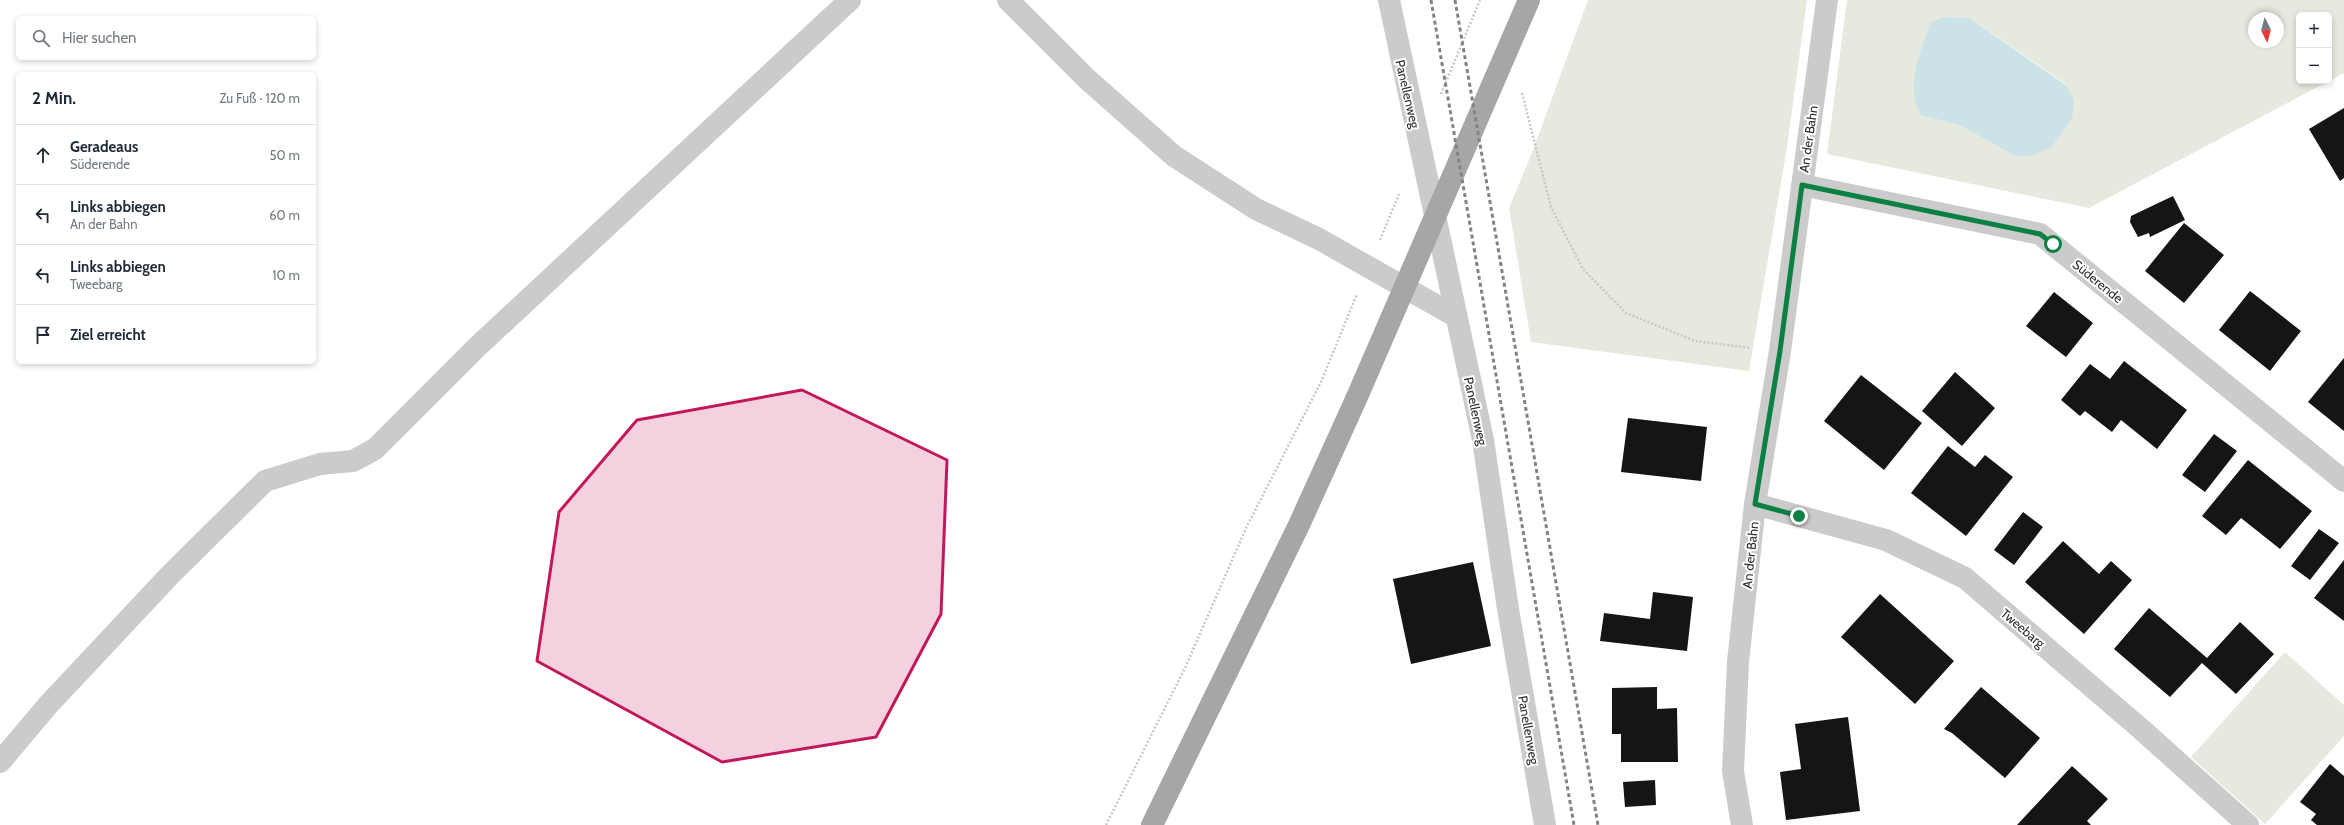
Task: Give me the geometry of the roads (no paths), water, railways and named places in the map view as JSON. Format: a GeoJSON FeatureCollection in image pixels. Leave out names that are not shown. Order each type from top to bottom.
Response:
{"type":"FeatureCollection","features":[{"type":"Feature","properties":{"kind":"main road"},"geometry":{"type":"LineString","coordinates":[[1152,825],[1299,525],[1357,397],[1529,0]]}},
{"type":"Feature","properties":{"kind":"street"},"geometry":{"type":"LineString","coordinates":[[0,762],[49,704],[170,575],[265,481],[320,464],[354,461],[375,449],[477,347],[850,0]]}},
{"type":"Feature","properties":{"kind":"street"},"geometry":{"type":"LineString","coordinates":[[1008,0],[1087,79],[1174,156],[1256,209],[1319,239],[1455,316]]}},
{"type":"Feature","properties":{"kind":"street","name":"Panellenweg"},"geometry":{"type":"LineString","coordinates":[[1389,0],[1455,316],[1483,440],[1508,609],[1545,825]]}},
{"type":"Feature","properties":{"kind":"street","name":"An der Bahn"},"geometry":{"type":"LineString","coordinates":[[1742,825],[1733,771],[1738,662],[1755,504],[1780,351],[1827,0]]}},
{"type":"Feature","properties":{"kind":"street","name":"Süderende"},"geometry":{"type":"LineString","coordinates":[[1802,185],[2040,234],[2344,481]]}},
{"type":"Feature","properties":{"kind":"street","name":"Tweebarg"},"geometry":{"type":"LineString","coordinates":[[1755,504],[1886,540],[1965,578],[2141,728],[2248,825]]}},
{"type":"Feature","properties":{"kind":"water"},"geometry":{"type":"Polygon","coordinates":[[[1944,17],[1969,18],[2066,85],[2074,100],[2072,119],[2052,147],[2032,156],[2017,157],[1961,126],[1921,115],[1916,104],[1914,92],[1916,69],[1930,23],[1944,17]]]}},
{"type":"Feature","properties":{"kind":"railway"},"geometry":{"type":"LineString","coordinates":[[1431,0],[1574,825]]}},
{"type":"Feature","properties":{"kind":"railway"},"geometry":{"type":"LineString","coordinates":[[1455,0],[1598,825]]}}]}
